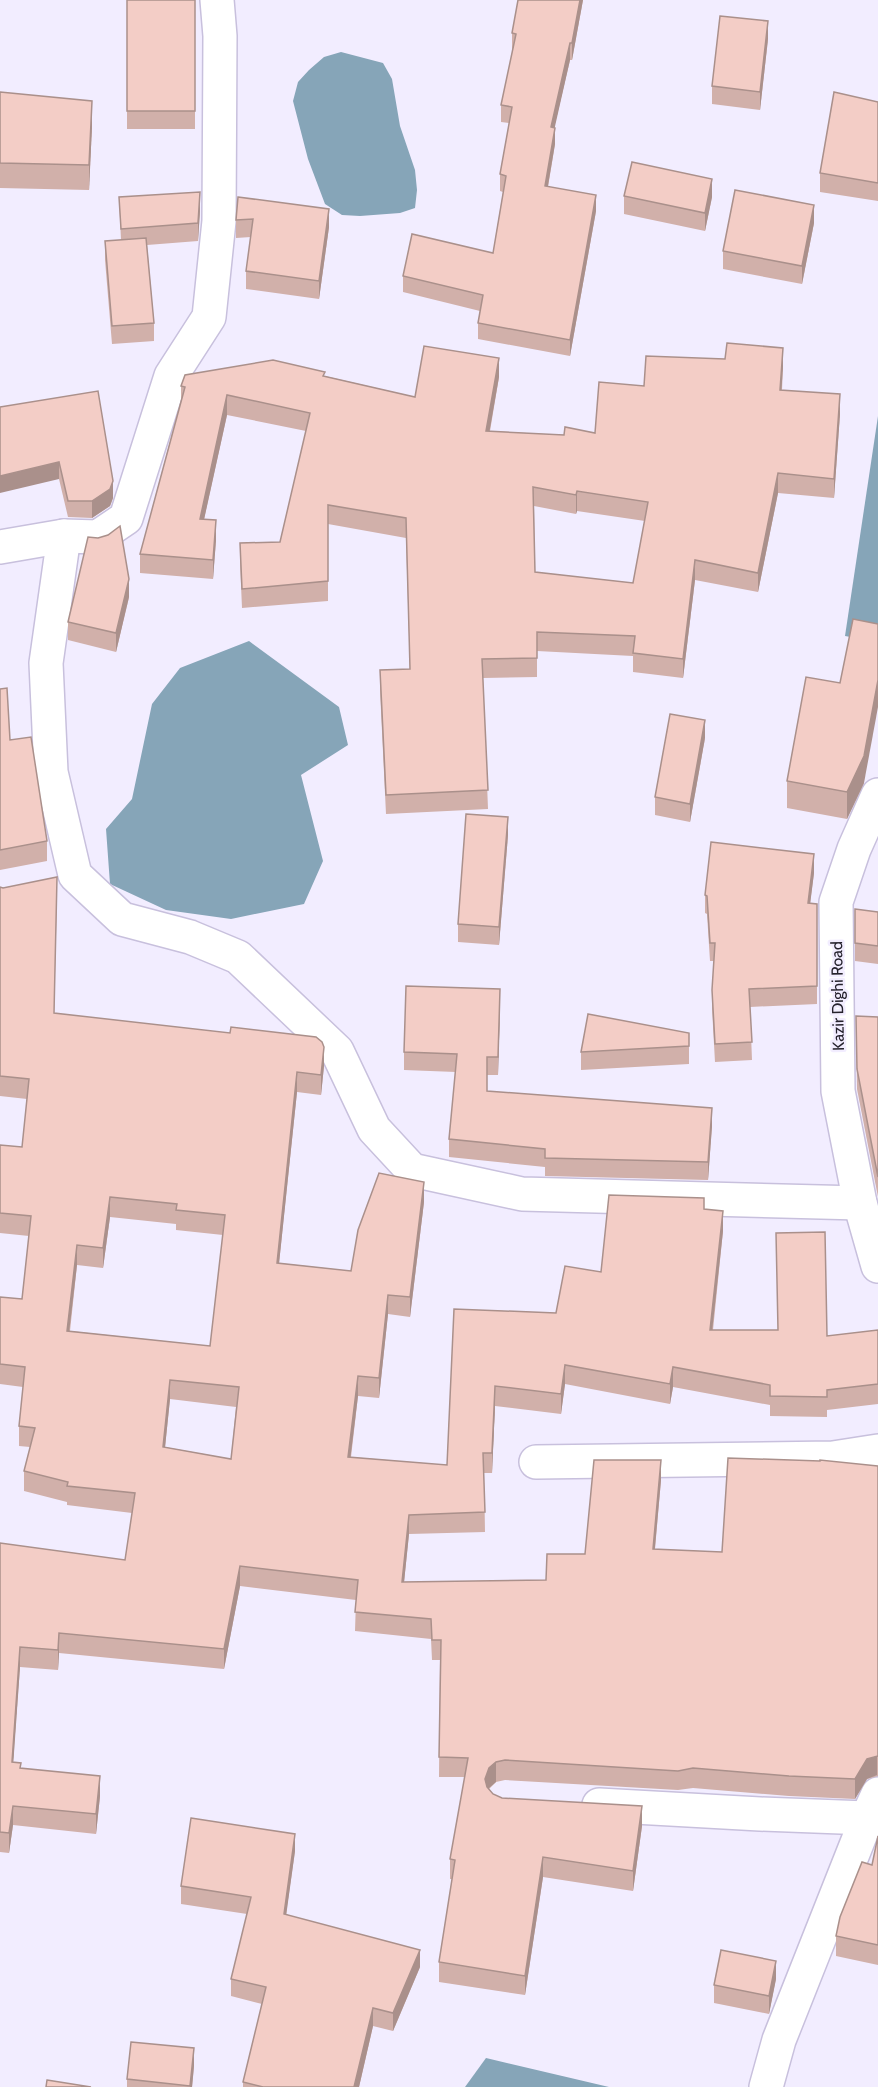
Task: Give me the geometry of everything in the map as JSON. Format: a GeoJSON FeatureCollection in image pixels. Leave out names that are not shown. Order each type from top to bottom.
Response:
{"type":"FeatureCollection","features":[{"type":"Feature","properties":{"kind":"street"},"geometry":{"type":"LineString","coordinates":[[0,547],[64,536],[98,537],[126,518],[171,376],[209,317],[219,221],[220,36],[217,0]]}},
{"type":"Feature","properties":{"kind":"street"},"geometry":{"type":"LineString","coordinates":[[64,536],[46,663],[51,772],[75,875],[122,919],[190,937],[238,957],[337,1051],[374,1129],[412,1170],[522,1194],[860,1203]]}},
{"type":"Feature","properties":{"kind":"street","name":"Kazir Dighi Road"},"geometry":{"type":"LineString","coordinates":[[878,795],[854,849],[836,902],[838,1091],[860,1203],[878,1266]]}},
{"type":"Feature","properties":{"kind":"street"},"geometry":{"type":"LineString","coordinates":[[43,881],[75,875]]}},
{"type":"Feature","properties":{"kind":"street"},"geometry":{"type":"LineString","coordinates":[[536,1462],[833,1458],[878,1451]]}},
{"type":"Feature","properties":{"kind":"street"},"geometry":{"type":"LineString","coordinates":[[574,1803],[760,1814],[872,1806],[779,2040],[766,2087]]}},
{"type":"Feature","properties":{"kind":"water"},"geometry":{"type":"Polygon","coordinates":[[[341,52],[383,63],[392,79],[400,126],[415,170],[417,190],[415,208],[400,213],[360,216],[342,215],[325,204],[308,159],[293,101],[298,82],[309,70],[324,57],[341,52]]]}},
{"type":"Feature","properties":{"kind":"water"},"geometry":{"type":"Polygon","coordinates":[[[878,416],[878,642],[845,636],[878,416]]]}},
{"type":"Feature","properties":{"kind":"water"},"geometry":{"type":"Polygon","coordinates":[[[249,641],[339,707],[348,745],[301,775],[323,861],[304,904],[231,919],[166,910],[110,884],[106,829],[132,799],[152,704],[180,668],[249,641]]]}},
{"type":"Feature","properties":{"kind":"water"},"geometry":{"type":"Polygon","coordinates":[[[486,2058],[609,2087],[465,2087],[486,2058]]]}},
{"type":"Feature","properties":{"kind":"building"},"geometry":{"type":"Polygon","coordinates":[[[127,0],[195,0],[195,111],[127,111],[127,0]]]}},
{"type":"Feature","properties":{"kind":"building"},"geometry":{"type":"Polygon","coordinates":[[[518,0],[580,0],[551,127],[555,128],[545,186],[596,195],[570,340],[478,323],[483,295],[403,276],[412,234],[493,253],[506,176],[500,174],[512,107],[501,105],[516,34],[512,33],[518,0]]]}},
{"type":"Feature","properties":{"kind":"building"},"geometry":{"type":"Polygon","coordinates":[[[720,16],[768,21],[760,92],[712,86],[720,16]]]}},
{"type":"Feature","properties":{"kind":"building"},"geometry":{"type":"Polygon","coordinates":[[[0,92],[92,101],[89,165],[0,163],[0,92]]]}},
{"type":"Feature","properties":{"kind":"building"},"geometry":{"type":"Polygon","coordinates":[[[834,92],[878,102],[878,183],[820,173],[834,92]]]}},
{"type":"Feature","properties":{"kind":"building"},"geometry":{"type":"Polygon","coordinates":[[[632,162],[712,179],[705,213],[624,196],[632,162]]]}},
{"type":"Feature","properties":{"kind":"building"},"geometry":{"type":"Polygon","coordinates":[[[735,190],[814,205],[802,266],[723,251],[735,190]]]}},
{"type":"Feature","properties":{"kind":"building"},"geometry":{"type":"Polygon","coordinates":[[[200,192],[198,223],[121,229],[119,197],[200,192]]]}},
{"type":"Feature","properties":{"kind":"building"},"geometry":{"type":"Polygon","coordinates":[[[238,197],[329,209],[319,281],[246,271],[253,219],[236,220],[238,197]]]}},
{"type":"Feature","properties":{"kind":"building"},"geometry":{"type":"Polygon","coordinates":[[[146,238],[154,323],[112,326],[105,241],[146,238]]]}},
{"type":"Feature","properties":{"kind":"building"},"geometry":{"type":"Polygon","coordinates":[[[727,343],[783,348],[780,390],[840,394],[834,479],[778,473],[758,573],[695,560],[683,659],[633,653],[635,636],[537,632],[537,658],[482,659],[488,790],[386,795],[380,670],[410,669],[406,518],[328,505],[328,581],[242,589],[240,543],[280,542],[310,413],[227,395],[200,519],[216,520],[213,560],[140,554],[185,387],[181,386],[185,375],[273,360],[325,372],[323,376],[415,397],[424,346],[499,358],[486,431],[564,435],[565,427],[595,433],[599,382],[644,386],[646,356],[725,359],[727,343]],[[533,487],[535,572],[633,583],[648,502],[577,491],[576,495],[533,487]]]}},
{"type":"Feature","properties":{"kind":"building"},"geometry":{"type":"Polygon","coordinates":[[[98,391],[113,481],[110,489],[92,501],[68,501],[59,462],[0,476],[0,407],[98,391]]]}},
{"type":"Feature","properties":{"kind":"building"},"geometry":{"type":"Polygon","coordinates":[[[120,526],[129,579],[116,633],[68,622],[88,537],[98,538],[108,535],[120,526]]]}},
{"type":"Feature","properties":{"kind":"building"},"geometry":{"type":"Polygon","coordinates":[[[853,619],[878,624],[878,680],[864,756],[847,792],[787,781],[806,677],[840,683],[853,619]]]}},
{"type":"Feature","properties":{"kind":"building"},"geometry":{"type":"Polygon","coordinates":[[[7,688],[10,740],[31,737],[47,841],[0,850],[0,689],[7,688]]]}},
{"type":"Feature","properties":{"kind":"building"},"geometry":{"type":"Polygon","coordinates":[[[670,714],[705,720],[690,804],[655,797],[670,714]]]}},
{"type":"Feature","properties":{"kind":"building"},"geometry":{"type":"Polygon","coordinates":[[[466,814],[508,817],[499,927],[458,924],[466,814]]]}},
{"type":"Feature","properties":{"kind":"building"},"geometry":{"type":"Polygon","coordinates":[[[711,842],[814,854],[808,903],[817,904],[817,986],[749,989],[752,1042],[715,1044],[712,990],[715,943],[710,943],[707,896],[705,895],[711,842]]]}},
{"type":"Feature","properties":{"kind":"building"},"geometry":{"type":"Polygon","coordinates":[[[57,877],[54,1013],[230,1033],[231,1027],[316,1037],[322,1042],[324,1047],[321,1075],[297,1072],[277,1263],[351,1271],[358,1230],[379,1173],[424,1182],[410,1297],[388,1295],[379,1378],[358,1376],[348,1457],[447,1465],[454,1309],[556,1313],[565,1266],[601,1272],[609,1195],[704,1198],[704,1209],[723,1211],[710,1330],[778,1330],[776,1233],[825,1232],[827,1336],[878,1330],[878,1384],[827,1390],[827,1397],[770,1396],[770,1385],[673,1367],[670,1384],[565,1365],[561,1394],[495,1386],[492,1453],[483,1453],[485,1512],[409,1515],[402,1582],[546,1580],[547,1554],[585,1554],[594,1460],[661,1460],[653,1549],[722,1552],[728,1458],[820,1460],[878,1466],[878,1756],[867,1759],[855,1779],[693,1768],[678,1771],[505,1760],[496,1762],[489,1768],[485,1779],[487,1787],[493,1794],[502,1798],[642,1806],[633,1871],[543,1857],[525,1976],[439,1962],[455,1860],[450,1859],[468,1758],[439,1757],[441,1640],[432,1640],[431,1619],[355,1612],[358,1580],[240,1566],[224,1649],[59,1633],[58,1650],[20,1647],[12,1762],[21,1763],[20,1768],[100,1776],[96,1814],[13,1806],[9,1833],[0,1832],[0,1543],[125,1560],[135,1493],[67,1486],[68,1482],[24,1471],[35,1428],[19,1426],[25,1367],[0,1364],[0,1297],[22,1299],[31,1216],[0,1213],[0,1145],[22,1147],[29,1079],[0,1076],[0,887],[57,877]],[[110,1197],[103,1248],[77,1245],[67,1331],[210,1346],[225,1215],[176,1210],[177,1204],[110,1197]],[[170,1380],[163,1447],[231,1459],[239,1387],[170,1380]]]}},
{"type":"Feature","properties":{"kind":"building"},"geometry":{"type":"Polygon","coordinates":[[[855,909],[878,912],[878,946],[855,943],[855,909]]]}},
{"type":"Feature","properties":{"kind":"building"},"geometry":{"type":"Polygon","coordinates":[[[406,986],[500,989],[498,1057],[487,1057],[487,1091],[712,1108],[708,1162],[545,1158],[545,1149],[449,1139],[457,1054],[404,1052],[406,986]]]}},
{"type":"Feature","properties":{"kind":"building"},"geometry":{"type":"Polygon","coordinates":[[[588,1014],[689,1033],[689,1046],[581,1052],[588,1014]]]}},
{"type":"Feature","properties":{"kind":"building"},"geometry":{"type":"Polygon","coordinates":[[[856,1016],[878,1017],[878,1177],[857,1069],[856,1016]]]}},
{"type":"Feature","properties":{"kind":"building"},"geometry":{"type":"Polygon","coordinates":[[[191,1818],[295,1834],[284,1914],[420,1950],[393,2013],[373,2008],[354,2087],[263,2087],[243,2082],[266,1987],[231,1979],[251,1897],[181,1886],[191,1818]]]}},
{"type":"Feature","properties":{"kind":"building"},"geometry":{"type":"Polygon","coordinates":[[[878,1836],[878,1945],[836,1936],[840,1917],[862,1862],[872,1865],[878,1836]]]}},
{"type":"Feature","properties":{"kind":"building"},"geometry":{"type":"Polygon","coordinates":[[[721,1950],[776,1961],[769,1996],[714,1985],[721,1950]]]}},
{"type":"Feature","properties":{"kind":"building"},"geometry":{"type":"Polygon","coordinates":[[[131,2042],[194,2048],[190,2086],[127,2079],[131,2042]]]}},
{"type":"Feature","properties":{"kind":"building"},"geometry":{"type":"Polygon","coordinates":[[[47,2080],[91,2087],[46,2087],[47,2080]]]}}]}
